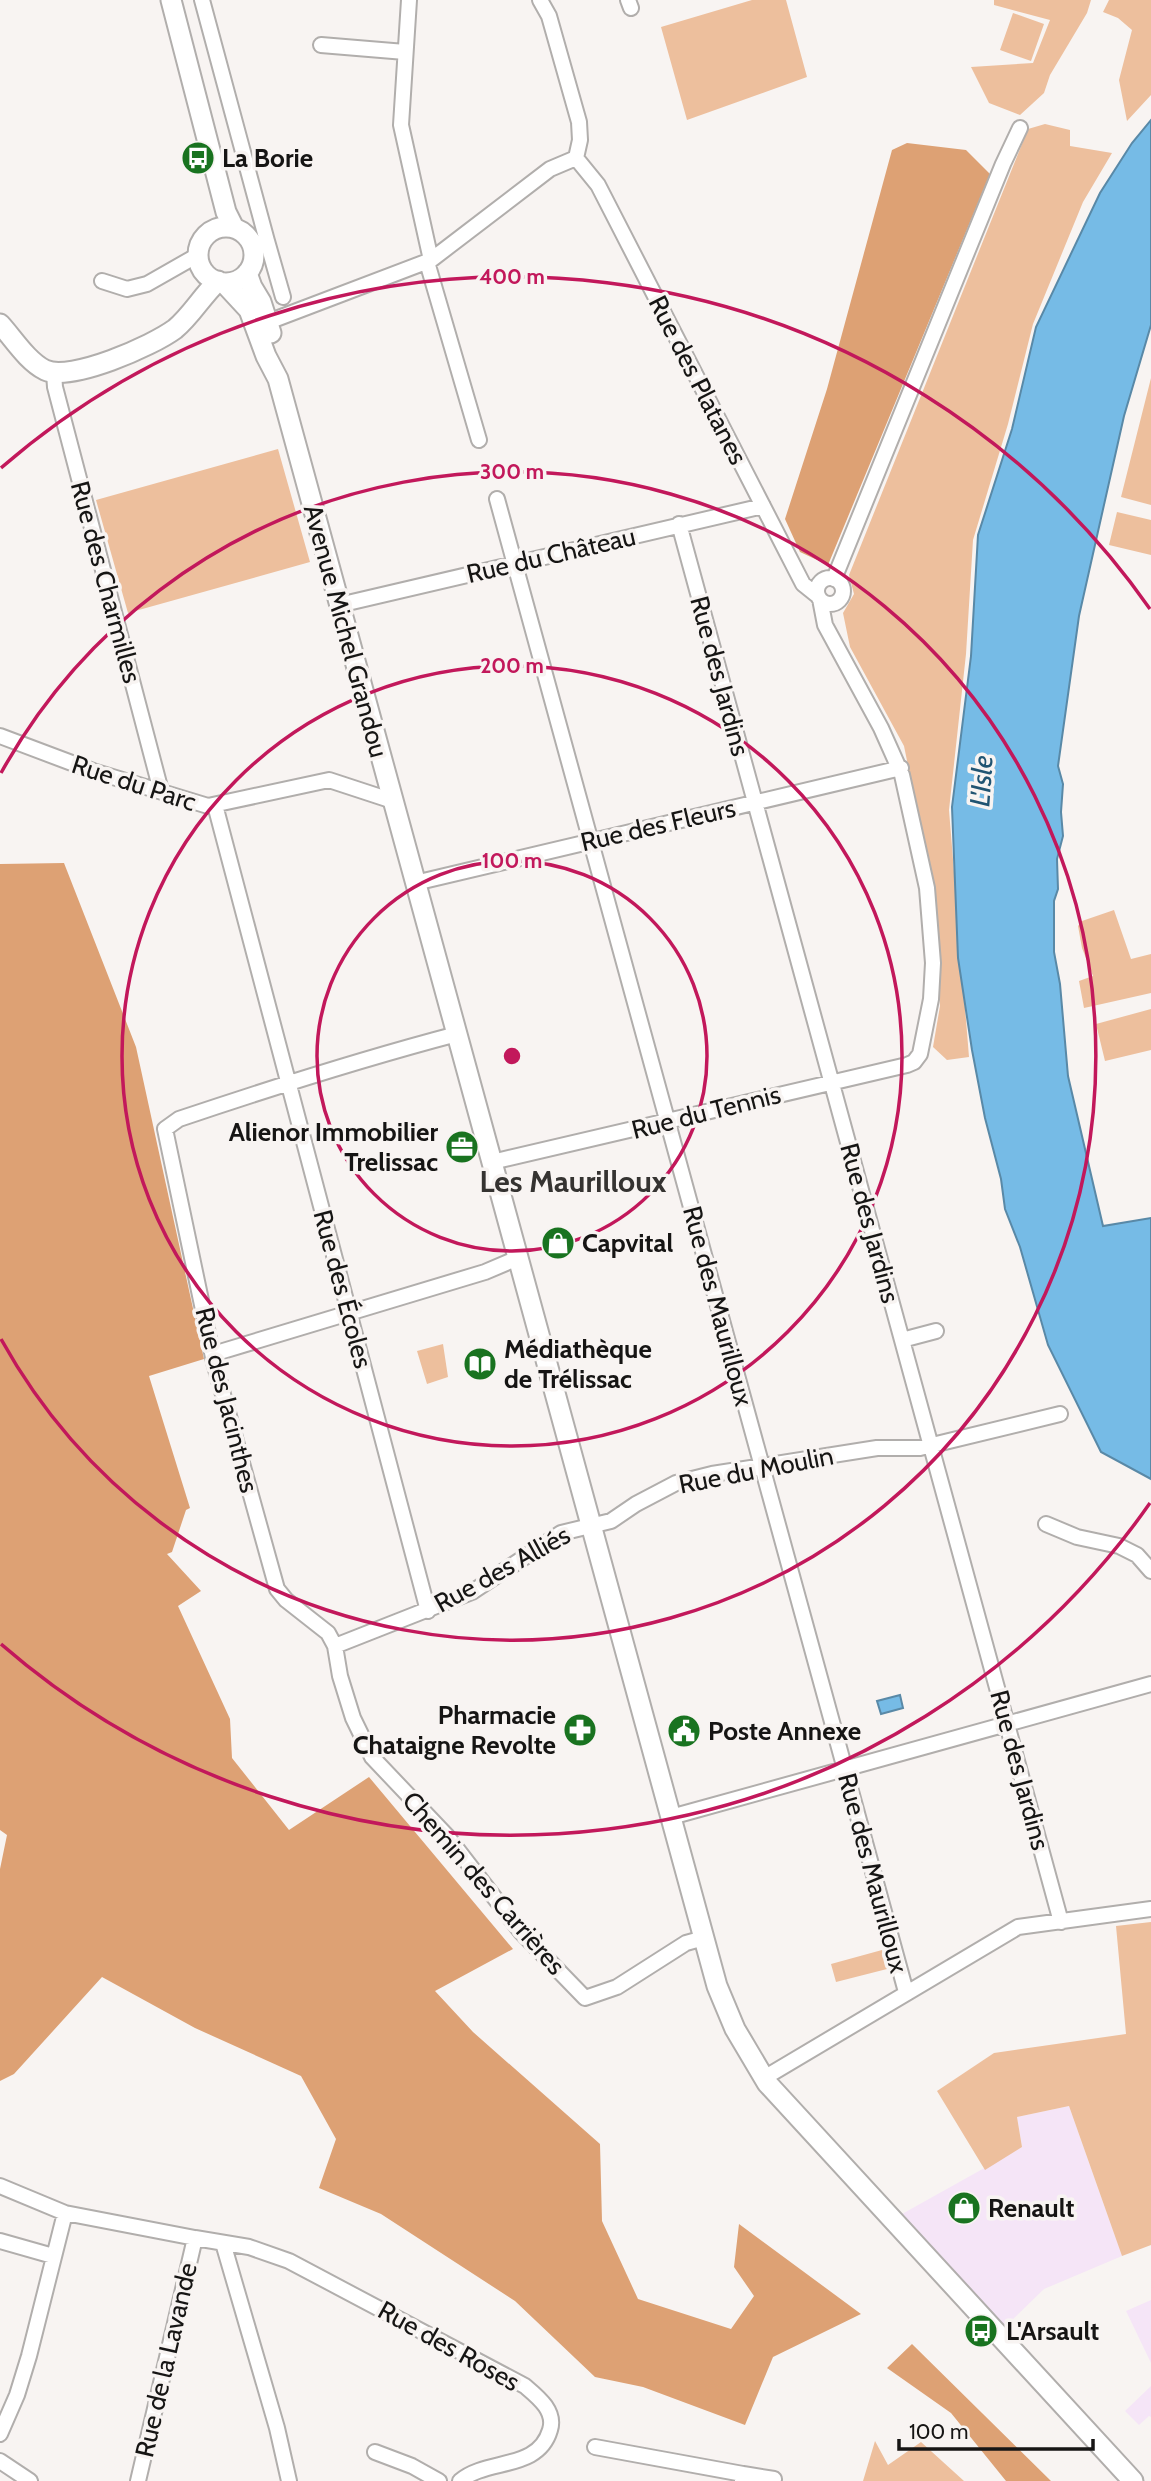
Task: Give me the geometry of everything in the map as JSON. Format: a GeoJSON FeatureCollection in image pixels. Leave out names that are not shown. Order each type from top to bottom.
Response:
{"type":"FeatureCollection","features":[{"type":"Feature","properties":{"kind":"main road"},"geometry":{"type":"LineString","coordinates":[[171,0],[213,161],[224,229]]}},
{"type":"Feature","properties":{"kind":"main road"},"geometry":{"type":"LineString","coordinates":[[0,324],[43,369],[54,373],[68,373],[123,355],[163,337],[176,328],[189,314],[211,273],[202,240],[224,229],[260,243],[254,260],[241,279],[211,273]]}},
{"type":"Feature","properties":{"kind":"main road","name":"Avenue Michel Grandou"},"geometry":{"type":"LineString","coordinates":[[211,273],[239,298],[254,320],[266,356],[278,379],[717,1986],[735,2029],[764,2078],[902,2232],[1133,2481]]}},
{"type":"Feature","properties":{"kind":"main road","name":"Avenue Michel Grandou"},"geometry":{"type":"LineString","coordinates":[[247,273],[268,322],[277,353],[278,379]]}},
{"type":"Feature","properties":{"kind":"street"},"geometry":{"type":"LineString","coordinates":[[202,0],[260,243],[283,297]]}},
{"type":"Feature","properties":{"kind":"street"},"geometry":{"type":"LineString","coordinates":[[409,0],[401,125],[430,261],[479,440]]}},
{"type":"Feature","properties":{"kind":"street"},"geometry":{"type":"LineString","coordinates":[[239,298],[268,322],[430,261],[550,169],[576,158],[580,140],[579,122],[549,16],[540,0]]}},
{"type":"Feature","properties":{"kind":"street"},"geometry":{"type":"LineString","coordinates":[[321,45],[405,52]]}},
{"type":"Feature","properties":{"kind":"street"},"geometry":{"type":"LineString","coordinates":[[824,599],[817,588],[828,580],[1020,128]]}},
{"type":"Feature","properties":{"kind":"street","name":"Rue des Platanes"},"geometry":{"type":"LineString","coordinates":[[576,158],[598,185],[797,574],[806,588],[824,599],[840,598],[840,583],[828,580]]}},
{"type":"Feature","properties":{"kind":"street"},"geometry":{"type":"LineString","coordinates":[[102,281],[127,289],[211,273]]}},
{"type":"Feature","properties":{"kind":"street"},"geometry":{"type":"LineString","coordinates":[[261,302],[273,309],[292,313]]}},
{"type":"Feature","properties":{"kind":"street","name":"Rue des Charmilles"},"geometry":{"type":"LineString","coordinates":[[54,373],[55,387],[161,791]]}},
{"type":"Feature","properties":{"kind":"street","name":"Rue des Maurilloux"},"geometry":{"type":"LineString","coordinates":[[497,499],[906,1992]]}},
{"type":"Feature","properties":{"kind":"street","name":"Rue du Château"},"geometry":{"type":"LineString","coordinates":[[339,605],[763,506]]}},
{"type":"Feature","properties":{"kind":"street","name":"Rue des Jardins"},"geometry":{"type":"LineString","coordinates":[[679,524],[1061,1922]]}},
{"type":"Feature","properties":{"kind":"street"},"geometry":{"type":"LineString","coordinates":[[797,574],[813,580],[828,580]]}},
{"type":"Feature","properties":{"kind":"street","name":"Rue des Platanes"},"geometry":{"type":"LineString","coordinates":[[824,599],[825,625],[901,768],[927,888],[933,963],[931,999],[918,1058]]}},
{"type":"Feature","properties":{"kind":"street","name":"Rue du Parc"},"geometry":{"type":"LineString","coordinates":[[0,736],[93,771],[208,806],[329,780],[393,801]]}},
{"type":"Feature","properties":{"kind":"street","name":"Rue des Fleurs"},"geometry":{"type":"LineString","coordinates":[[415,883],[901,768]]}},
{"type":"Feature","properties":{"kind":"street","name":"Rue des Écoles"},"geometry":{"type":"LineString","coordinates":[[215,805],[428,1611]]}},
{"type":"Feature","properties":{"kind":"street"},"geometry":{"type":"LineString","coordinates":[[289,1082],[351,1062],[457,1034]]}},
{"type":"Feature","properties":{"kind":"street","name":"Rue du Tennis"},"geometry":{"type":"LineString","coordinates":[[492,1162],[907,1065],[918,1058]]}},
{"type":"Feature","properties":{"kind":"street","name":"Rue des Jacinthes"},"geometry":{"type":"LineString","coordinates":[[289,1082],[179,1119],[165,1129],[213,1354],[276,1589],[328,1633],[335,1646]]}},
{"type":"Feature","properties":{"kind":"street"},"geometry":{"type":"LineString","coordinates":[[213,1354],[485,1272],[518,1258]]}},
{"type":"Feature","properties":{"kind":"street"},"geometry":{"type":"LineString","coordinates":[[902,1340],[936,1331]]}},
{"type":"Feature","properties":{"kind":"street","name":"Rue du Moulin"},"geometry":{"type":"LineString","coordinates":[[591,1524],[611,1521],[636,1503],[677,1483],[712,1474],[877,1448],[931,1446],[1060,1414]]}},
{"type":"Feature","properties":{"kind":"street","name":"Rue des Alliés"},"geometry":{"type":"LineString","coordinates":[[335,1646],[472,1592],[561,1533],[591,1524]]}},
{"type":"Feature","properties":{"kind":"street"},"geometry":{"type":"LineString","coordinates":[[1046,1524],[1077,1537],[1119,1546],[1136,1555],[1151,1571]]}},
{"type":"Feature","properties":{"kind":"street","name":"Chemin des Carrières"},"geometry":{"type":"LineString","coordinates":[[335,1646],[340,1676],[353,1718],[372,1756],[447,1836],[521,1932],[585,1998],[617,1987],[686,1943],[704,1938]]}},
{"type":"Feature","properties":{"kind":"street"},"geometry":{"type":"LineString","coordinates":[[671,1816],[1151,1685]]}},
{"type":"Feature","properties":{"kind":"street"},"geometry":{"type":"LineString","coordinates":[[764,2078],[1018,1927],[1151,1909]]}},
{"type":"Feature","properties":{"kind":"street"},"geometry":{"type":"LineString","coordinates":[[0,2186],[65,2213],[223,2243],[277,2428],[289,2481]]}},
{"type":"Feature","properties":{"kind":"street"},"geometry":{"type":"LineString","coordinates":[[0,2434],[18,2395],[65,2213]]}},
{"type":"Feature","properties":{"kind":"street","name":"Rue de la Lavande"},"geometry":{"type":"LineString","coordinates":[[138,2481],[195,2238]]}},
{"type":"Feature","properties":{"kind":"street"},"geometry":{"type":"LineString","coordinates":[[0,2241],[53,2256]]}},
{"type":"Feature","properties":{"kind":"street","name":"Rue des Roses"},"geometry":{"type":"LineString","coordinates":[[223,2243],[250,2247],[299,2265],[525,2386],[540,2399],[549,2412],[552,2424],[545,2442],[536,2453],[475,2470],[460,2481]]}},
{"type":"Feature","properties":{"kind":"street"},"geometry":{"type":"LineString","coordinates":[[595,2447],[742,2477],[774,2479]]}},
{"type":"Feature","properties":{"kind":"street"},"geometry":{"type":"LineString","coordinates":[[374,2452],[412,2466],[439,2481]]}},
{"type":"Feature","properties":{"kind":"street"},"geometry":{"type":"LineString","coordinates":[[0,2461],[30,2481]]}},
{"type":"Feature","properties":{"kind":"shaded area"},"geometry":{"type":"Polygon","coordinates":[[[752,0],[786,0],[807,77],[687,120],[661,27],[752,0]]]}},
{"type":"Feature","properties":{"kind":"shaded area"},"geometry":{"type":"Polygon","coordinates":[[[994,0],[1091,0],[1087,13],[1050,75],[1044,93],[1020,115],[989,103],[971,67],[1033,63],[1050,20],[994,5],[994,0]]]}},
{"type":"Feature","properties":{"kind":"shaded area"},"geometry":{"type":"Polygon","coordinates":[[[1109,0],[1151,0],[1151,95],[1127,121],[1119,80],[1132,30],[1118,18],[1103,12],[1109,0]]]}},
{"type":"Feature","properties":{"kind":"shaded area"},"geometry":{"type":"Polygon","coordinates":[[[1013,13],[1044,24],[1031,61],[1000,50],[1013,13]]]}},
{"type":"Feature","properties":{"kind":"shaded area"},"geometry":{"type":"Polygon","coordinates":[[[1045,124],[1070,130],[1070,146],[1112,153],[1083,202],[1033,324],[1008,424],[973,540],[966,654],[949,810],[969,1057],[947,1060],[933,1047],[940,1006],[932,883],[904,746],[850,647],[843,613],[854,594],[849,575],[1028,129],[1045,124]]]}},
{"type":"Feature","properties":{"kind":"shaded area"},"geometry":{"type":"Polygon","coordinates":[[[907,143],[966,150],[990,174],[828,565],[800,552],[785,519],[827,389],[892,150],[907,143]]]}},
{"type":"Feature","properties":{"kind":"shaded area"},"geometry":{"type":"Polygon","coordinates":[[[1151,378],[1151,505],[1121,497],[1151,378]]]}},
{"type":"Feature","properties":{"kind":"shaded area"},"geometry":{"type":"Polygon","coordinates":[[[278,449],[310,562],[128,613],[96,500],[278,449]]]}},
{"type":"Feature","properties":{"kind":"shaded area"},"geometry":{"type":"Polygon","coordinates":[[[1117,512],[1151,520],[1151,555],[1109,545],[1117,512]]]}},
{"type":"Feature","properties":{"kind":"shaded area"},"geometry":{"type":"Polygon","coordinates":[[[64,863],[136,1047],[204,1359],[149,1376],[190,1508],[186,1510],[172,1552],[167,1554],[201,1591],[178,1606],[230,1719],[232,1758],[289,1830],[369,1777],[513,1949],[435,1991],[473,2032],[600,2144],[602,2221],[638,2299],[731,2329],[754,2296],[734,2267],[739,2224],[861,2314],[773,2357],[745,2425],[643,2387],[595,2377],[515,2301],[381,2214],[319,2188],[336,2139],[301,2076],[195,2028],[102,1977],[14,2074],[0,2081],[0,1869],[7,1835],[0,1830],[0,864],[64,863]]]}},
{"type":"Feature","properties":{"kind":"shaded area"},"geometry":{"type":"Polygon","coordinates":[[[1114,910],[1131,959],[1151,954],[1151,993],[1084,1008],[1079,981],[1093,976],[1082,948],[1078,926],[1082,921],[1114,910]]]}},
{"type":"Feature","properties":{"kind":"shaded area"},"geometry":{"type":"Polygon","coordinates":[[[1151,1009],[1151,1050],[1105,1061],[1096,1024],[1151,1009]]]}},
{"type":"Feature","properties":{"kind":"shaded area"},"geometry":{"type":"Polygon","coordinates":[[[443,1344],[448,1377],[427,1384],[417,1351],[443,1344]]]}},
{"type":"Feature","properties":{"kind":"shaded area"},"geometry":{"type":"Polygon","coordinates":[[[1151,1922],[1151,2245],[1122,2256],[1069,2106],[1017,2117],[1022,2147],[985,2170],[937,2091],[994,2053],[1126,2034],[1116,1926],[1151,1922]]]}},
{"type":"Feature","properties":{"kind":"shaded area"},"geometry":{"type":"Polygon","coordinates":[[[882,1950],[887,1969],[836,1982],[831,1964],[882,1950]]]}},
{"type":"Feature","properties":{"kind":"shaded area"},"geometry":{"type":"Polygon","coordinates":[[[1069,2106],[1122,2256],[1044,2289],[1005,2327],[902,2214],[1022,2147],[1017,2117],[1069,2106]]]}},
{"type":"Feature","properties":{"kind":"shaded area"},"geometry":{"type":"Polygon","coordinates":[[[1151,2300],[1151,2363],[1126,2311],[1151,2300]]]}},
{"type":"Feature","properties":{"kind":"shaded area"},"geometry":{"type":"Polygon","coordinates":[[[912,2344],[1051,2481],[1006,2481],[951,2413],[887,2368],[912,2344]]]}},
{"type":"Feature","properties":{"kind":"shaded area"},"geometry":{"type":"Polygon","coordinates":[[[1151,2386],[1151,2417],[1139,2425],[1125,2411],[1151,2386]]]}},
{"type":"Feature","properties":{"kind":"shaded area"},"geometry":{"type":"Polygon","coordinates":[[[875,2441],[888,2465],[921,2442],[964,2481],[863,2481],[875,2441]]]}},
{"type":"Feature","properties":{"kind":"water","name":"L'Isle"},"geometry":{"type":"Polygon","coordinates":[[[1151,120],[1151,325],[1124,416],[1079,616],[1058,766],[1063,784],[1063,836],[1057,859],[1054,952],[1060,984],[1068,1076],[1103,1226],[1151,1218],[1151,1479],[1101,1452],[1048,1345],[1020,1247],[1005,1209],[1001,1179],[985,1118],[972,1050],[958,958],[952,807],[971,656],[978,535],[1012,429],[1036,327],[1100,193],[1132,143],[1151,120]]]}},
{"type":"Feature","properties":{"kind":"water"},"geometry":{"type":"Polygon","coordinates":[[[900,1695],[903,1708],[881,1714],[877,1701],[900,1695]]]}},
{"type":"Feature","properties":{"kind":"place","name":"La Borie"},"geometry":{"type":"Point","coordinates":[198,158]}},
{"type":"Feature","properties":{"kind":"place","name":"Alienor Immobilier Trelissac"},"geometry":{"type":"Point","coordinates":[462,1147]}},
{"type":"Feature","properties":{"kind":"place","name":"Capvital"},"geometry":{"type":"Point","coordinates":[558,1243]}},
{"type":"Feature","properties":{"kind":"place","name":"Médiathèque de Trélissac"},"geometry":{"type":"Point","coordinates":[480,1364]}},
{"type":"Feature","properties":{"kind":"place","name":"Pharmacie Chataigne Revolte"},"geometry":{"type":"Point","coordinates":[580,1730]}},
{"type":"Feature","properties":{"kind":"place","name":"Poste Annexe"},"geometry":{"type":"Point","coordinates":[684,1731]}},
{"type":"Feature","properties":{"kind":"place","name":"Renault"},"geometry":{"type":"Point","coordinates":[964,2208]}},
{"type":"Feature","properties":{"kind":"place","name":"L'Arsault"},"geometry":{"type":"Point","coordinates":[981,2331]}},
{"type":"Feature","properties":{"kind":"district","name":"Les Maurilloux"},"geometry":{"type":"Point","coordinates":[573,1182]}}]}
